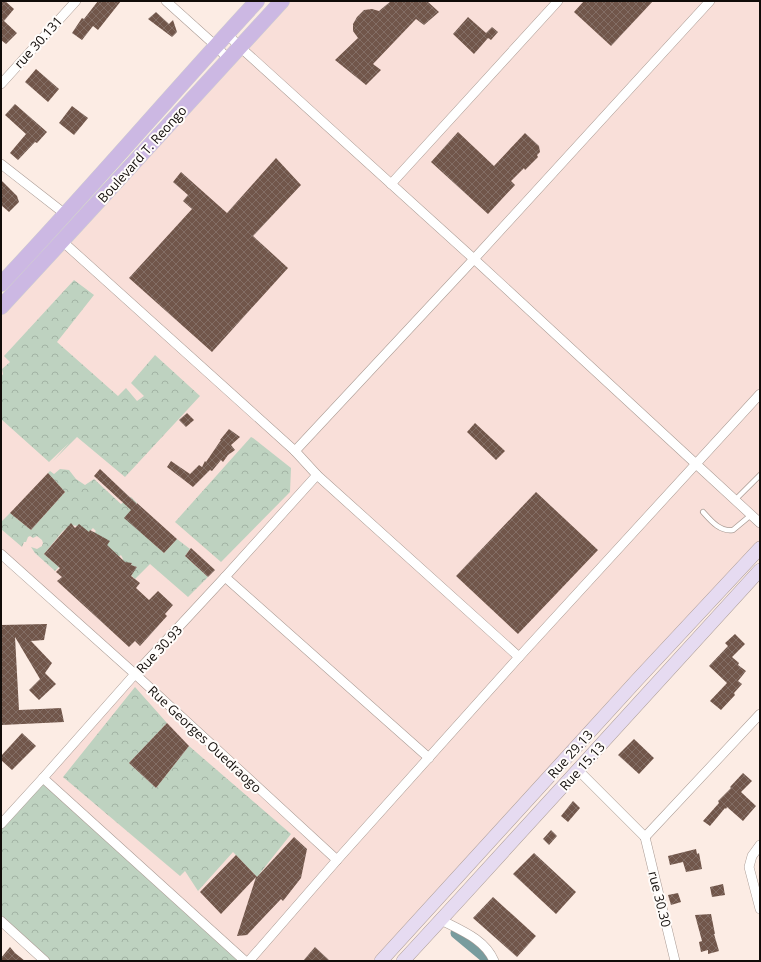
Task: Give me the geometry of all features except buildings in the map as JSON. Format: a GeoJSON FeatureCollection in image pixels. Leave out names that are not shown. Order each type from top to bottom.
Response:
{"type":"FeatureCollection","features":[{"type":"Feature","properties":{"kind":"main road","name":"Boulevard T. Reongo"},"geometry":{"type":"LineString","coordinates":[[1,284],[51,232],[65,214],[257,1]]}},
{"type":"Feature","properties":{"kind":"main road","name":"Boulevard T. Reongo"},"geometry":{"type":"LineString","coordinates":[[1,307],[282,1]]}},
{"type":"Feature","properties":{"kind":"main road","name":"Rue 29.13"},"geometry":{"type":"LineString","coordinates":[[381,961],[637,680],[760,548]]}},
{"type":"Feature","properties":{"kind":"main road","name":"Rue 15.13"},"geometry":{"type":"LineString","coordinates":[[403,961],[760,570]]}},
{"type":"Feature","properties":{"kind":"street","name":"rue 30.131"},"geometry":{"type":"LineString","coordinates":[[1,84],[76,1]]}},
{"type":"Feature","properties":{"kind":"street"},"geometry":{"type":"LineString","coordinates":[[166,1],[216,46],[228,59]]}},
{"type":"Feature","properties":{"kind":"street"},"geometry":{"type":"LineString","coordinates":[[391,184],[558,1]]}},
{"type":"Feature","properties":{"kind":"street"},"geometry":{"type":"LineString","coordinates":[[295,451],[474,259],[710,1]]}},
{"type":"Feature","properties":{"kind":"street"},"geometry":{"type":"LineString","coordinates":[[227,34],[760,523]]}},
{"type":"Feature","properties":{"kind":"street"},"geometry":{"type":"LineString","coordinates":[[1,164],[65,214]]}},
{"type":"Feature","properties":{"kind":"street"},"geometry":{"type":"LineString","coordinates":[[62,241],[295,451],[317,474],[519,657]]}},
{"type":"Feature","properties":{"kind":"street"},"geometry":{"type":"LineString","coordinates":[[249,961],[337,860],[519,657],[760,394]]}},
{"type":"Feature","properties":{"kind":"street","name":"Rue 30.93"},"geometry":{"type":"LineString","coordinates":[[1,824],[317,474]]}},
{"type":"Feature","properties":{"kind":"street","name":"Rue Georges Ouedraogo"},"geometry":{"type":"LineString","coordinates":[[1,554],[135,674],[337,860]]}},
{"type":"Feature","properties":{"kind":"street"},"geometry":{"type":"LineString","coordinates":[[225,577],[429,758]]}},
{"type":"Feature","properties":{"kind":"street"},"geometry":{"type":"LineString","coordinates":[[578,770],[644,837],[760,714]]}},
{"type":"Feature","properties":{"kind":"street"},"geometry":{"type":"LineString","coordinates":[[43,778],[245,961]]}},
{"type":"Feature","properties":{"kind":"street","name":"rue 30.30"},"geometry":{"type":"LineString","coordinates":[[644,837],[675,961]]}},
{"type":"Feature","properties":{"kind":"street"},"geometry":{"type":"LineString","coordinates":[[760,845],[752,856],[749,867],[760,909]]}},
{"type":"Feature","properties":{"kind":"street"},"geometry":{"type":"LineString","coordinates":[[1,920],[45,961]]}},
{"type":"Feature","properties":{"kind":"street"},"geometry":{"type":"LineString","coordinates":[[441,920],[470,934],[485,947],[494,961]]}},
{"type":"Feature","properties":{"kind":"lane"},"geometry":{"type":"LineString","coordinates":[[735,500],[760,475]]}},
{"type":"Feature","properties":{"kind":"lane"},"geometry":{"type":"LineString","coordinates":[[703,512],[721,529],[730,531],[751,514]]}},
{"type":"Feature","properties":{"kind":"shaded area"},"geometry":{"type":"Polygon","coordinates":[[[278,1],[760,1],[760,548],[382,961],[48,961],[1,917],[1,823],[135,674],[1,554],[1,307],[278,1]]]}},
{"type":"Feature","properties":{"kind":"green space"},"geometry":{"type":"Polygon","coordinates":[[[74,280],[94,295],[57,342],[118,396],[126,388],[137,401],[144,396],[131,383],[155,355],[200,396],[125,477],[77,437],[53,461],[69,443],[49,462],[1,419],[2,369],[10,362],[4,356],[74,280]]]}},
{"type":"Feature","properties":{"kind":"green space"},"geometry":{"type":"Polygon","coordinates":[[[251,437],[291,468],[290,492],[221,562],[175,522],[251,437]]]}},
{"type":"Feature","properties":{"kind":"green space"},"geometry":{"type":"Polygon","coordinates":[[[60,469],[69,470],[76,479],[85,485],[94,479],[121,504],[131,497],[137,503],[125,518],[164,553],[177,539],[190,549],[185,556],[208,577],[188,597],[150,564],[135,579],[131,575],[137,567],[134,566],[129,571],[132,563],[120,565],[123,559],[121,555],[116,559],[104,550],[109,541],[90,537],[96,531],[93,528],[86,535],[78,526],[70,525],[62,532],[44,554],[59,567],[55,571],[35,553],[31,547],[37,549],[42,546],[42,540],[37,536],[33,538],[30,536],[28,537],[22,547],[1,529],[1,522],[10,513],[31,530],[65,492],[48,473],[50,471],[54,474],[60,469]]]}},
{"type":"Feature","properties":{"kind":"green space"},"geometry":{"type":"Polygon","coordinates":[[[135,687],[167,723],[129,763],[156,788],[189,746],[291,834],[257,877],[233,852],[198,891],[185,871],[180,876],[63,777],[135,687]]]}},
{"type":"Feature","properties":{"kind":"green space"},"geometry":{"type":"Polygon","coordinates":[[[45,781],[244,961],[51,961],[1,915],[1,826],[45,781]]]}},
{"type":"Feature","properties":{"kind":"waterway"},"geometry":{"type":"LineString","coordinates":[[456,933],[486,958],[486,961]]}}]}
